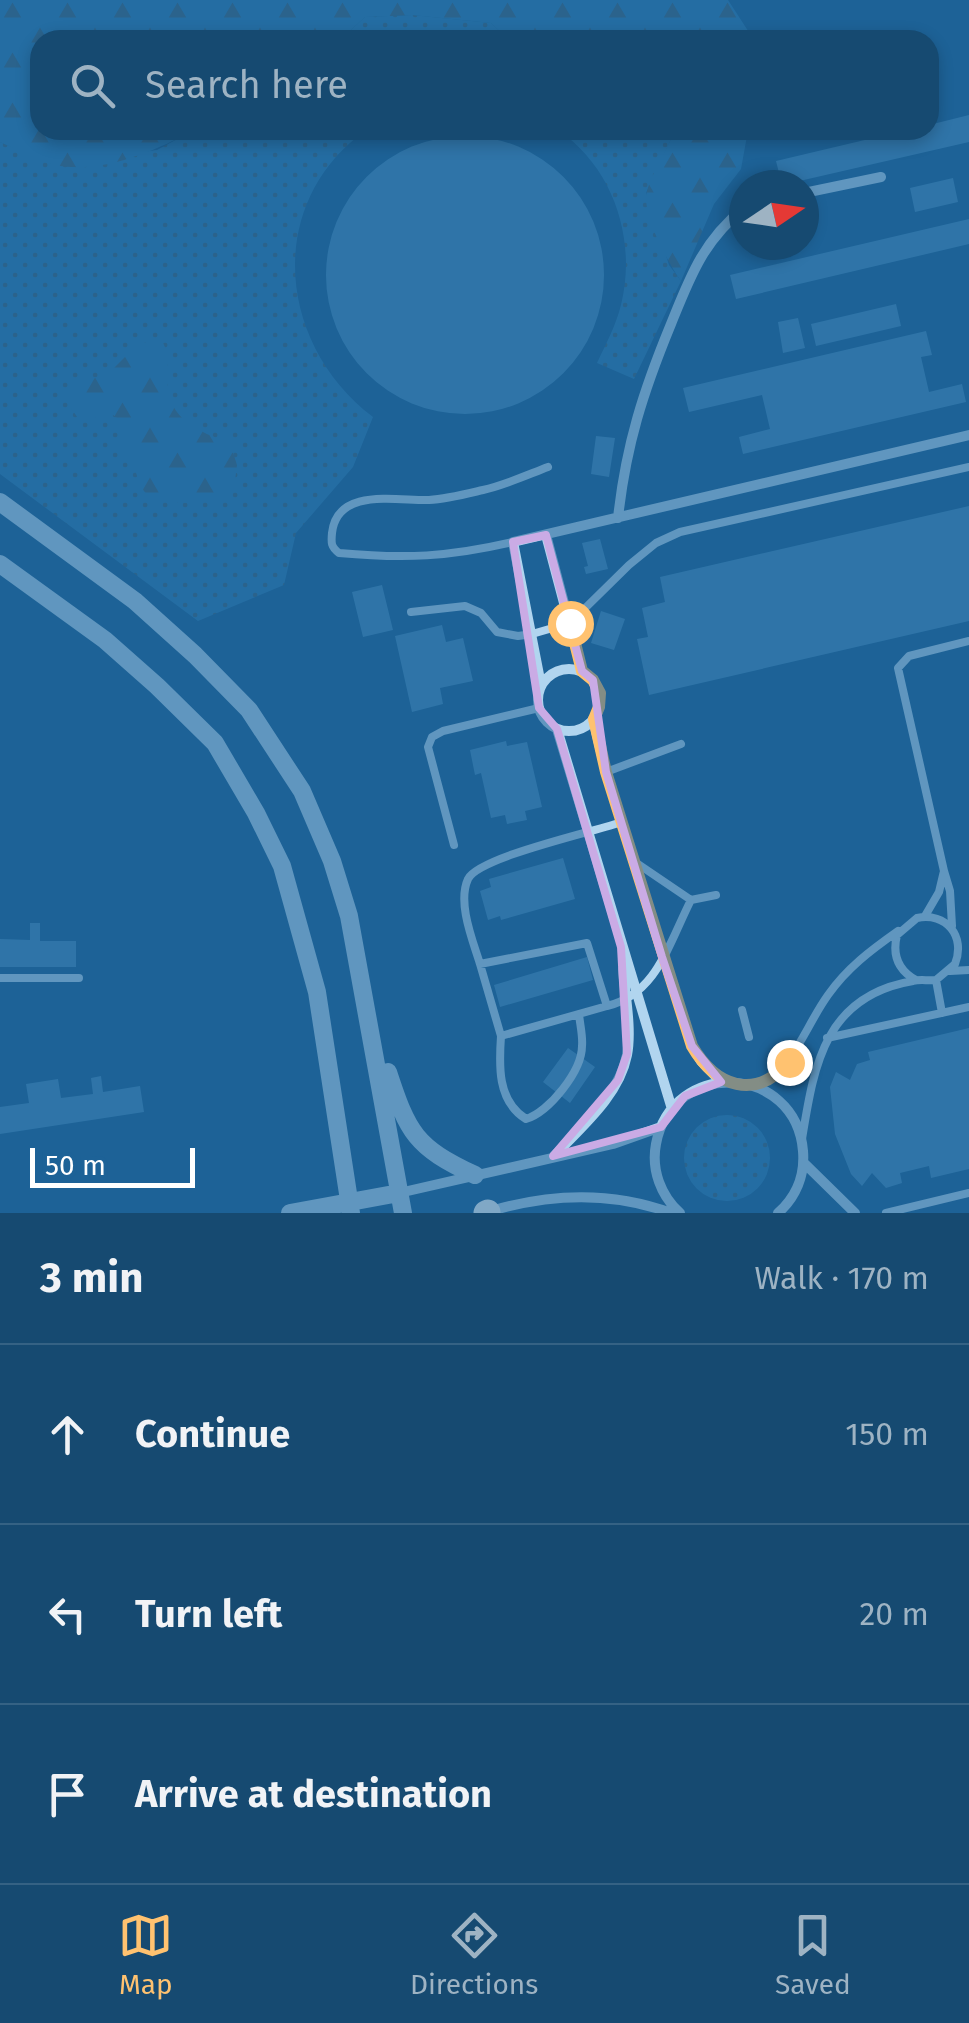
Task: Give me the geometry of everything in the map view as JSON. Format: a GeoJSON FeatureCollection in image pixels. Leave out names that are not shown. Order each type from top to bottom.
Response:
{"type":"FeatureCollection","features":[{"type":"Feature","properties":{"kind":"street"},"geometry":{"type":"LineString","coordinates":[[819,190],[881,177]]}},
{"type":"Feature","properties":{"kind":"street"},"geometry":{"type":"LineString","coordinates":[[618,518],[624,464],[641,397],[698,258],[729,221]]}},
{"type":"Feature","properties":{"kind":"street"},"geometry":{"type":"LineString","coordinates":[[541,686],[552,673],[566,668],[582,671],[600,693],[594,719],[571,731],[546,721],[539,708],[541,686],[513,542],[969,435]]}},
{"type":"Feature","properties":{"kind":"street"},"geometry":{"type":"LineString","coordinates":[[0,502],[134,601],[195,655],[249,710],[302,791],[332,861],[349,916],[402,1213]]}},
{"type":"Feature","properties":{"kind":"street"},"geometry":{"type":"LineString","coordinates":[[546,535],[582,671]]}},
{"type":"Feature","properties":{"kind":"street"},"geometry":{"type":"LineString","coordinates":[[0,564],[105,640],[157,686],[215,744],[256,813],[282,866],[317,992],[350,1208]]}},
{"type":"Feature","properties":{"kind":"street"},"geometry":{"type":"LineString","coordinates":[[594,719],[606,772],[692,1046],[721,1082]]}},
{"type":"Feature","properties":{"kind":"street"},"geometry":{"type":"LineString","coordinates":[[558,728],[621,947],[631,998],[672,1109]]}},
{"type":"Feature","properties":{"kind":"street"},"geometry":{"type":"LineString","coordinates":[[553,1156],[602,1105],[618,1080],[627,1054],[631,998]]}},
{"type":"Feature","properties":{"kind":"street"},"geometry":{"type":"LineString","coordinates":[[367,1010],[404,1119],[415,1136],[442,1160],[475,1175]]}},
{"type":"Feature","properties":{"kind":"street"},"geometry":{"type":"LineString","coordinates":[[680,1213],[661,1187],[655,1168],[655,1146],[672,1109],[702,1086],[721,1082],[755,1086],[783,1104],[794,1118],[802,1139],[804,1163],[799,1184],[778,1213]]}},
{"type":"Feature","properties":{"kind":"street"},"geometry":{"type":"LineString","coordinates":[[290,1213],[350,1208],[613,1144],[661,1127]]}},
{"type":"Feature","properties":{"kind":"street"},"geometry":{"type":"LineString","coordinates":[[804,1163],[855,1213]]}},
{"type":"Feature","properties":{"kind":"street"},"geometry":{"type":"LineString","coordinates":[[486,1213],[547,1198],[576,1196],[641,1202],[671,1213]]}},
{"type":"Feature","properties":{"kind":"lane"},"geometry":{"type":"LineString","coordinates":[[513,542],[419,558],[339,553],[331,539],[334,518],[360,501],[432,500],[485,490],[548,467]]}},
{"type":"Feature","properties":{"kind":"lane"},"geometry":{"type":"LineString","coordinates":[[411,612],[466,606],[480,613],[497,632],[532,634],[570,623],[629,565],[656,543],[680,532],[969,467]]}},
{"type":"Feature","properties":{"kind":"lane"},"geometry":{"type":"LineString","coordinates":[[950,971],[959,948],[952,928],[950,891],[898,668],[903,659],[969,641]]}},
{"type":"Feature","properties":{"kind":"lane"},"geometry":{"type":"LineString","coordinates":[[454,845],[428,747],[432,737],[539,708]]}},
{"type":"Feature","properties":{"kind":"lane"},"geometry":{"type":"LineString","coordinates":[[606,772],[681,744]]}},
{"type":"Feature","properties":{"kind":"lane"},"geometry":{"type":"LineString","coordinates":[[579,1014],[583,1051],[551,1105],[526,1119],[512,1108],[498,1068],[501,1036],[464,897],[468,879],[477,869],[500,858],[622,822]]}},
{"type":"Feature","properties":{"kind":"lane"},"geometry":{"type":"LineString","coordinates":[[634,862],[691,900],[716,894]]}},
{"type":"Feature","properties":{"kind":"lane"},"geometry":{"type":"LineString","coordinates":[[755,1086],[772,1078],[789,1062],[820,1006],[843,976],[902,927],[925,916],[940,892],[944,871]]}},
{"type":"Feature","properties":{"kind":"lane"},"geometry":{"type":"LineString","coordinates":[[501,1036],[631,998],[652,980],[691,900]]}},
{"type":"Feature","properties":{"kind":"lane"},"geometry":{"type":"LineString","coordinates":[[925,916],[940,919],[952,928]]}},
{"type":"Feature","properties":{"kind":"lane"},"geometry":{"type":"LineString","coordinates":[[902,927],[895,953],[902,969],[916,980]]}},
{"type":"Feature","properties":{"kind":"lane"},"geometry":{"type":"LineString","coordinates":[[480,964],[588,942],[607,1006]]}},
{"type":"Feature","properties":{"kind":"lane"},"geometry":{"type":"LineString","coordinates":[[959,948],[969,952]]}},
{"type":"Feature","properties":{"kind":"lane"},"geometry":{"type":"LineString","coordinates":[[802,1139],[813,1071],[827,1038],[860,1003],[891,987],[916,980],[936,980],[950,971],[969,970]]}},
{"type":"Feature","properties":{"kind":"lane"},"geometry":{"type":"LineString","coordinates":[[0,978],[79,978]]}},
{"type":"Feature","properties":{"kind":"lane"},"geometry":{"type":"LineString","coordinates":[[936,980],[942,1013]]}},
{"type":"Feature","properties":{"kind":"lane"},"geometry":{"type":"LineString","coordinates":[[827,1038],[969,1007]]}},
{"type":"Feature","properties":{"kind":"lane"},"geometry":{"type":"LineString","coordinates":[[742,1010],[749,1037]]}},
{"type":"Feature","properties":{"kind":"lane"},"geometry":{"type":"LineString","coordinates":[[886,1213],[969,1193]]}},
{"type":"Feature","properties":{"kind":"highlighted area"},"geometry":{"type":"Polygon","coordinates":[[[546,535],[582,671],[593,680],[606,772],[662,957],[692,1046],[721,1082],[685,1096],[661,1127],[553,1156],[618,1080],[627,1054],[625,1002],[621,947],[590,833],[557,729],[539,708],[513,542],[546,535]]]}},
{"type":"Feature","properties":{"kind":"green space"},"geometry":{"type":"Polygon","coordinates":[[[0,0],[728,0],[748,30],[498,30],[491,23],[412,15],[365,17],[351,30],[30,30],[30,140],[173,140],[125,160],[87,167],[51,164],[0,142],[0,0]]]}},
{"type":"Feature","properties":{"kind":"green space"},"geometry":{"type":"Polygon","coordinates":[[[412,15],[491,23],[498,30],[351,30],[365,17],[412,15]]]}},
{"type":"Feature","properties":{"kind":"green space"},"geometry":{"type":"Polygon","coordinates":[[[176,140],[355,140],[333,161],[310,196],[298,234],[295,274],[302,314],[317,352],[341,387],[373,417],[353,467],[296,533],[284,585],[198,621],[0,474],[0,142],[52,164],[157,150],[176,140]]]}},
{"type":"Feature","properties":{"kind":"green space"},"geometry":{"type":"Polygon","coordinates":[[[570,140],[671,140],[646,193],[669,265],[681,281],[634,379],[597,363],[621,305],[626,256],[623,231],[607,185],[570,140]]]}},
{"type":"Feature","properties":{"kind":"green space"},"geometry":{"type":"Polygon","coordinates":[[[671,140],[746,140],[741,169],[729,170],[729,185],[714,204],[681,281],[657,238],[648,212],[647,191],[671,140]]]}},
{"type":"Feature","properties":{"kind":"green space"},"geometry":{"type":"Polygon","coordinates":[[[139,343],[163,343],[168,358],[169,395],[179,415],[197,429],[230,443],[237,465],[234,488],[197,502],[157,500],[144,491],[133,461],[119,444],[118,419],[112,414],[80,421],[71,408],[72,393],[85,381],[108,374],[139,343]]]}},
{"type":"Feature","properties":{"kind":"green space"},"geometry":{"type":"Polygon","coordinates":[[[727,1115],[757,1128],[770,1158],[757,1188],[727,1201],[697,1188],[684,1158],[697,1128],[727,1115]]]}},
{"type":"Feature","properties":{"kind":"building"},"geometry":{"type":"Polygon","coordinates":[[[969,115],[969,142],[819,176],[819,170],[778,170],[776,161],[865,140],[939,140],[939,122],[969,115]]]}},
{"type":"Feature","properties":{"kind":"building"},"geometry":{"type":"Polygon","coordinates":[[[435,140],[495,140],[542,160],[580,198],[601,248],[601,302],[580,352],[542,390],[492,411],[438,411],[388,390],[350,352],[329,302],[329,248],[350,198],[388,160],[435,140]]]}},
{"type":"Feature","properties":{"kind":"building"},"geometry":{"type":"Polygon","coordinates":[[[953,178],[958,202],[915,212],[910,188],[953,178]]]}},
{"type":"Feature","properties":{"kind":"building"},"geometry":{"type":"Polygon","coordinates":[[[969,219],[969,244],[736,299],[730,275],[794,260],[819,260],[819,254],[969,219]]]}},
{"type":"Feature","properties":{"kind":"building"},"geometry":{"type":"Polygon","coordinates":[[[896,304],[901,326],[816,346],[811,324],[896,304]]]}},
{"type":"Feature","properties":{"kind":"building"},"geometry":{"type":"Polygon","coordinates":[[[798,318],[805,348],[783,353],[778,322],[798,318]]]}},
{"type":"Feature","properties":{"kind":"building"},"geometry":{"type":"Polygon","coordinates":[[[926,331],[932,355],[921,357],[929,392],[962,384],[966,402],[743,454],[739,437],[770,429],[762,395],[689,412],[683,388],[926,331]]]}},
{"type":"Feature","properties":{"kind":"building"},"geometry":{"type":"Polygon","coordinates":[[[596,436],[615,438],[609,477],[591,474],[596,436]]]}},
{"type":"Feature","properties":{"kind":"building"},"geometry":{"type":"Polygon","coordinates":[[[969,506],[969,621],[649,695],[637,639],[648,637],[642,608],[665,602],[660,577],[969,506]]]}},
{"type":"Feature","properties":{"kind":"building"},"geometry":{"type":"Polygon","coordinates":[[[600,539],[608,569],[586,574],[584,567],[588,566],[582,543],[600,539]]]}},
{"type":"Feature","properties":{"kind":"building"},"geometry":{"type":"Polygon","coordinates":[[[382,585],[393,630],[363,637],[352,592],[382,585]]]}},
{"type":"Feature","properties":{"kind":"building"},"geometry":{"type":"Polygon","coordinates":[[[601,611],[625,619],[614,650],[591,643],[601,611]]]}},
{"type":"Feature","properties":{"kind":"building"},"geometry":{"type":"Polygon","coordinates":[[[442,625],[446,642],[463,638],[473,681],[440,688],[443,704],[412,712],[395,636],[442,625]]]}},
{"type":"Feature","properties":{"kind":"building"},"geometry":{"type":"Polygon","coordinates":[[[506,741],[507,746],[527,742],[542,807],[525,811],[527,820],[507,824],[505,815],[491,818],[481,773],[475,775],[470,750],[506,741]]]}},
{"type":"Feature","properties":{"kind":"building"},"geometry":{"type":"Polygon","coordinates":[[[563,858],[575,899],[501,920],[500,916],[488,920],[480,891],[491,887],[489,879],[563,858]]]}},
{"type":"Feature","properties":{"kind":"building"},"geometry":{"type":"Polygon","coordinates":[[[30,923],[40,923],[40,941],[76,941],[76,967],[0,967],[0,939],[30,940],[30,923]]]}},
{"type":"Feature","properties":{"kind":"building"},"geometry":{"type":"Polygon","coordinates":[[[587,957],[593,980],[500,1007],[494,985],[587,957]]]}},
{"type":"Feature","properties":{"kind":"building"},"geometry":{"type":"Polygon","coordinates":[[[969,1028],[969,1169],[931,1178],[929,1166],[900,1173],[902,1183],[886,1188],[872,1173],[862,1186],[851,1174],[835,1134],[830,1087],[836,1072],[850,1080],[857,1064],[870,1060],[868,1052],[969,1028]]]}},
{"type":"Feature","properties":{"kind":"building"},"geometry":{"type":"Polygon","coordinates":[[[568,1048],[595,1067],[570,1103],[543,1082],[568,1048]]]}},
{"type":"Feature","properties":{"kind":"building"},"geometry":{"type":"Polygon","coordinates":[[[101,1076],[103,1092],[140,1086],[144,1112],[0,1134],[0,1107],[29,1103],[26,1084],[58,1079],[61,1098],[93,1094],[91,1078],[101,1076]]]}},
{"type":"Feature","properties":{"kind":"route"},"geometry":{"type":"LineString","coordinates":[[570,623],[582,671],[600,693],[594,719],[606,772],[692,1046],[721,1082],[755,1086],[772,1078],[789,1062]]}}]}
